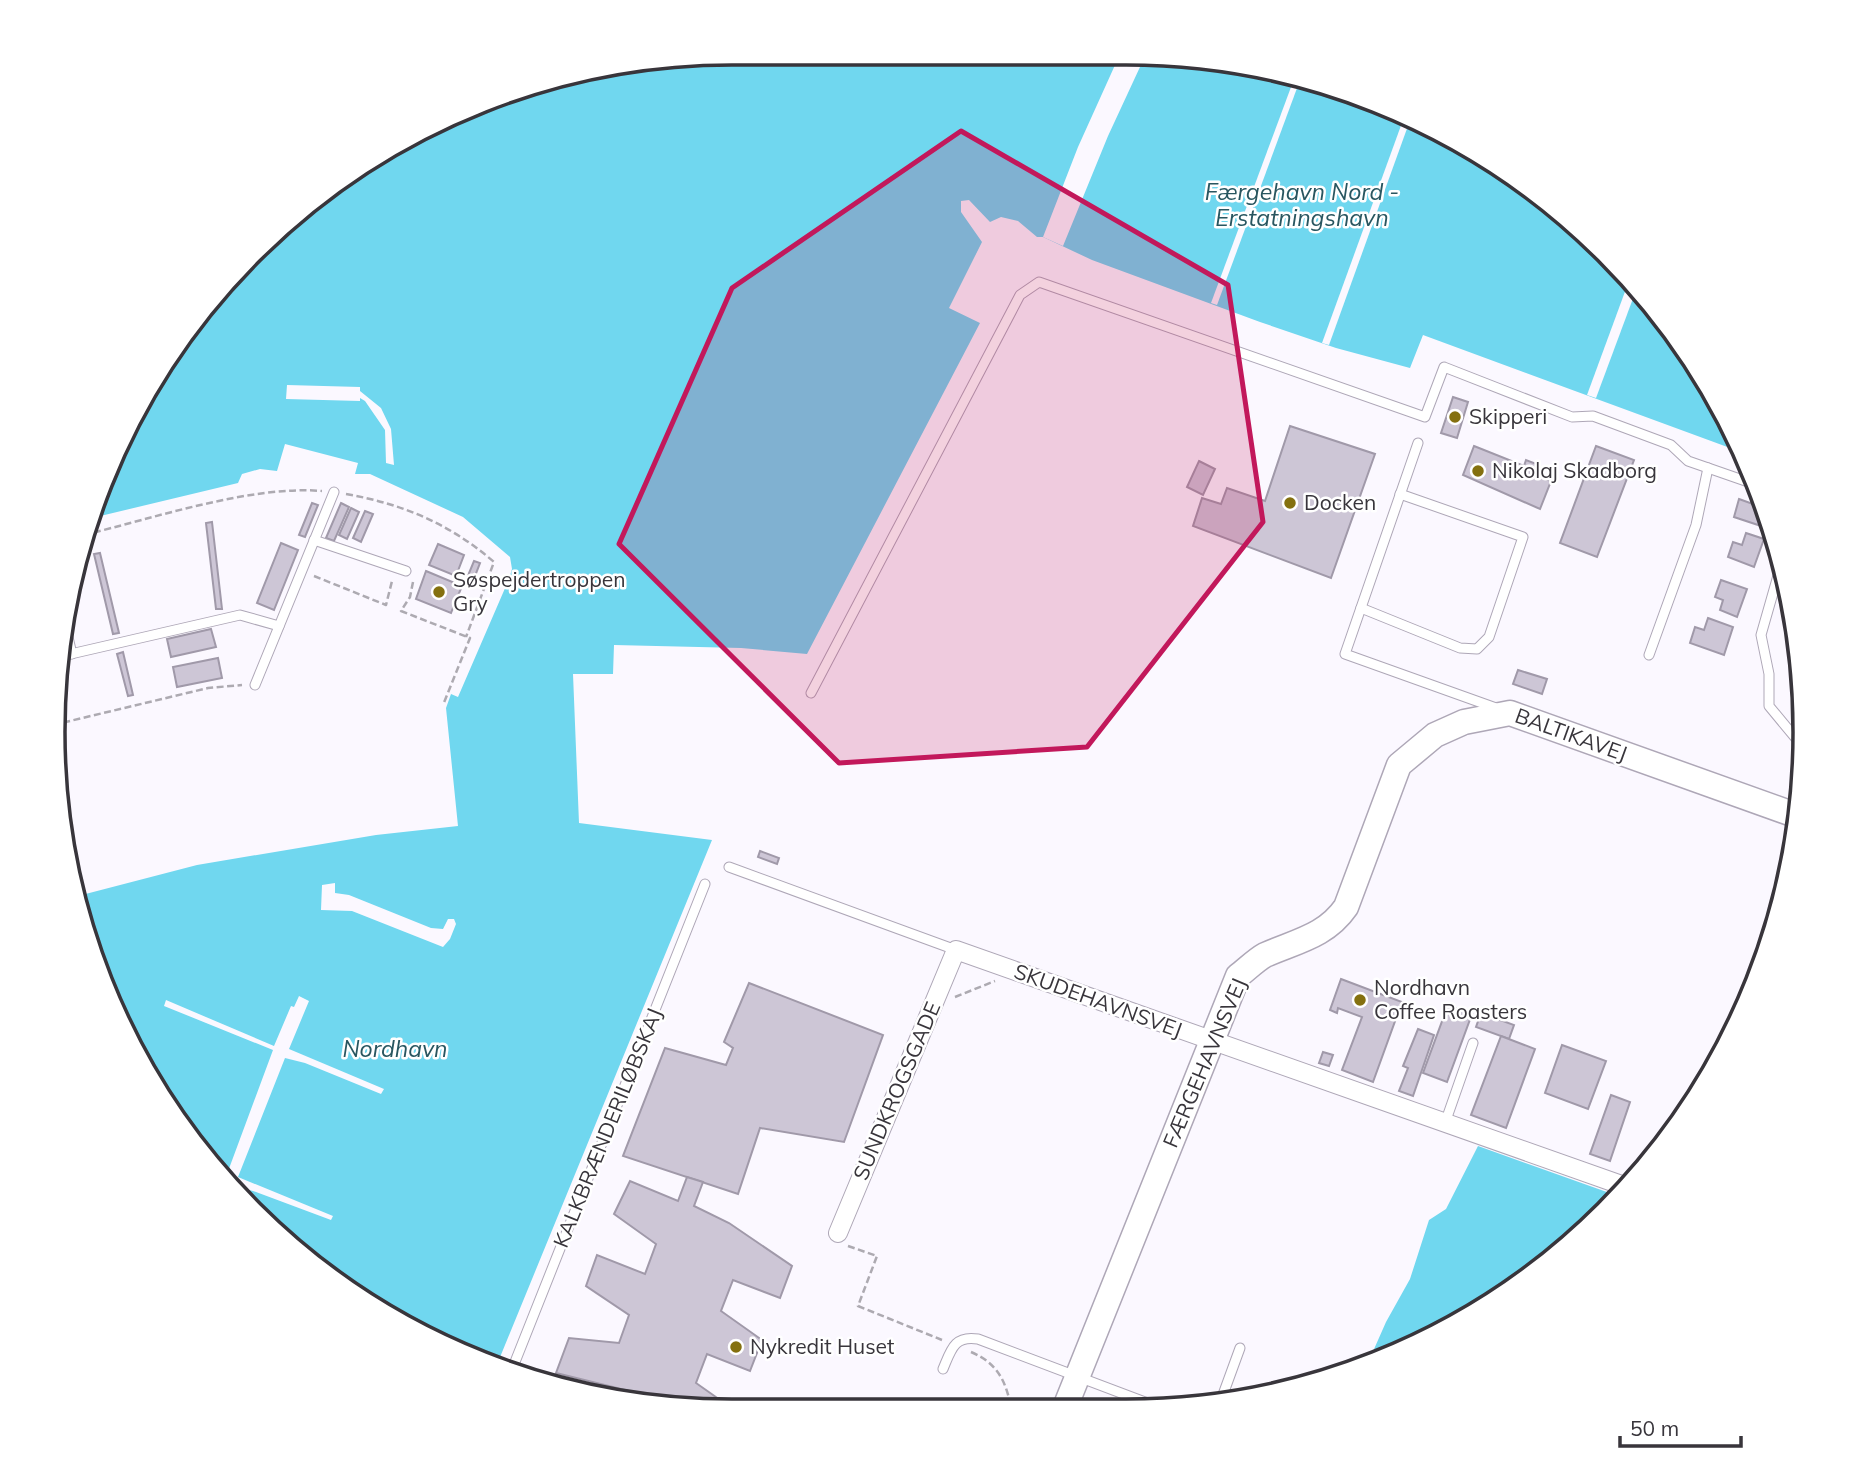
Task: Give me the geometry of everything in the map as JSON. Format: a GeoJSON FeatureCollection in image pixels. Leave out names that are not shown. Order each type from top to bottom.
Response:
{"type":"FeatureCollection","features":[{"type":"Feature","properties":{"kind":"street","name":"BALTIKAVEJ"},"geometry":{"type":"LineString","coordinates":[[1510,713],[1789,813]]}},
{"type":"Feature","properties":{"kind":"street","name":"FÆRGEHAVNSVEJ"},"geometry":{"type":"LineString","coordinates":[[1069,1399],[1238,976],[1262,956],[1318,935],[1335,923],[1346,906],[1399,765],[1435,735],[1464,723],[1510,713]]}},
{"type":"Feature","properties":{"kind":"street","name":"SKUDEHAVNSVEJ"},"geometry":{"type":"LineString","coordinates":[[956,950],[1617,1184]]}},
{"type":"Feature","properties":{"kind":"street","name":"SUNDKROGSGADE"},"geometry":{"type":"LineString","coordinates":[[838,1233],[956,950]]}},
{"type":"Feature","properties":{"kind":"lane"},"geometry":{"type":"LineString","coordinates":[[811,694],[1020,295],[1039,282],[1426,418],[1444,367],[1572,417],[1593,416],[1671,445],[1688,461],[1743,480]]}},
{"type":"Feature","properties":{"kind":"lane"},"geometry":{"type":"LineString","coordinates":[[1400,494],[1523,537],[1489,637],[1477,649],[1460,648],[1361,608],[1400,494],[1418,443]]}},
{"type":"Feature","properties":{"kind":"lane"},"geometry":{"type":"LineString","coordinates":[[1649,655],[1696,525],[1708,468]]}},
{"type":"Feature","properties":{"kind":"lane"},"geometry":{"type":"LineString","coordinates":[[256,685],[334,492]]}},
{"type":"Feature","properties":{"kind":"lane"},"geometry":{"type":"LineString","coordinates":[[314,540],[406,571]]}},
{"type":"Feature","properties":{"kind":"lane"},"geometry":{"type":"LineString","coordinates":[[1776,583],[1762,635],[1769,674],[1769,706],[1793,735]]}},
{"type":"Feature","properties":{"kind":"lane","name":"BALTIKAVEJ"},"geometry":{"type":"LineString","coordinates":[[1361,608],[1345,654],[1510,713]]}},
{"type":"Feature","properties":{"kind":"lane"},"geometry":{"type":"LineString","coordinates":[[69,655],[240,615],[279,626]]}},
{"type":"Feature","properties":{"kind":"lane","name":"SKUDEHAVNSVEJ"},"geometry":{"type":"LineString","coordinates":[[729,867],[956,950]]}},
{"type":"Feature","properties":{"kind":"lane","name":"KALKBRÆNDERILØBSKAJ"},"geometry":{"type":"LineString","coordinates":[[515,1363],[705,884]]}},
{"type":"Feature","properties":{"kind":"lane"},"geometry":{"type":"LineString","coordinates":[[1445,1123],[1473,1043]]}},
{"type":"Feature","properties":{"kind":"lane"},"geometry":{"type":"LineString","coordinates":[[943,1369],[953,1345],[961,1338],[978,1339],[1135,1399]]}},
{"type":"Feature","properties":{"kind":"lane"},"geometry":{"type":"LineString","coordinates":[[1224,1392],[1240,1348]]}},
{"type":"Feature","properties":{"kind":"path"},"geometry":{"type":"LineString","coordinates":[[302,571],[386,605],[393,580],[406,571],[412,575],[411,597],[401,611],[470,638],[443,705]]}},
{"type":"Feature","properties":{"kind":"path"},"geometry":{"type":"LineString","coordinates":[[65,722],[208,688],[256,685]]}},
{"type":"Feature","properties":{"kind":"path"},"geometry":{"type":"LineString","coordinates":[[933,1006],[1018,972]]}},
{"type":"Feature","properties":{"kind":"path"},"geometry":{"type":"LineString","coordinates":[[838,1233],[846,1245],[877,1256],[858,1307],[986,1358],[1008,1385],[1011,1399]]}},
{"type":"Feature","properties":{"kind":"highlighted area"},"geometry":{"type":"Polygon","coordinates":[[[961,131],[1228,285],[1263,522],[1087,747],[839,763],[619,544],[732,288],[961,131]]]}},
{"type":"Feature","properties":{"kind":"water"},"geometry":{"type":"Polygon","coordinates":[[[688,66],[1170,66],[1256,78],[1299,87],[1340,100],[1421,134],[1460,154],[1497,177],[1566,230],[1628,292],[1655,326],[1704,398],[1729,447],[1423,335],[1410,368],[1336,348],[1092,260],[1043,237],[1037,237],[1018,221],[1001,217],[990,222],[969,200],[961,201],[961,212],[982,242],[949,308],[980,323],[807,654],[741,648],[614,645],[613,674],[573,674],[579,823],[712,840],[500,1357],[437,1330],[361,1287],[292,1234],[230,1172],[177,1103],[154,1066],[116,987],[87,905],[85,894],[197,865],[376,835],[458,826],[446,708],[451,694],[458,697],[509,579],[512,569],[510,557],[463,517],[370,474],[355,474],[358,463],[285,444],[277,471],[260,469],[242,474],[238,483],[101,516],[134,437],[177,361],[230,292],[292,230],[361,177],[398,154],[477,116],[559,87],[645,70],[688,66]]]}},
{"type":"Feature","properties":{"kind":"water"},"geometry":{"type":"Polygon","coordinates":[[[1478,1146],[1609,1193],[1566,1234],[1497,1287],[1460,1310],[1373,1351],[1410,1279],[1429,1220],[1446,1209],[1478,1146]]]}},
{"type":"Feature","properties":{"kind":"pier"},"geometry":{"type":"Polygon","coordinates":[[[1115,65],[1141,65],[1108,136],[1063,246],[1043,237],[1078,147],[1115,65]]]}},
{"type":"Feature","properties":{"kind":"pier"},"geometry":{"type":"Polygon","coordinates":[[[1292,85],[1298,87],[1217,305],[1211,303],[1292,85]]]}},
{"type":"Feature","properties":{"kind":"pier"},"geometry":{"type":"Polygon","coordinates":[[[1401,125],[1407,128],[1329,345],[1322,343],[1401,125]]]}},
{"type":"Feature","properties":{"kind":"pier"},"geometry":{"type":"Polygon","coordinates":[[[1626,290],[1633,298],[1596,398],[1587,395],[1626,290]]]}},
{"type":"Feature","properties":{"kind":"pier"},"geometry":{"type":"Polygon","coordinates":[[[287,385],[360,387],[360,391],[381,408],[391,429],[394,465],[386,463],[385,430],[365,401],[360,398],[360,401],[286,399],[287,385]]]}},
{"type":"Feature","properties":{"kind":"pier"},"geometry":{"type":"Polygon","coordinates":[[[335,883],[335,893],[349,895],[431,928],[443,929],[448,919],[454,919],[456,924],[450,939],[443,947],[352,911],[321,910],[322,885],[335,883]]]}},
{"type":"Feature","properties":{"kind":"pier"},"geometry":{"type":"Polygon","coordinates":[[[299,996],[309,1001],[289,1049],[384,1089],[381,1094],[305,1063],[285,1058],[238,1177],[333,1216],[331,1220],[246,1189],[228,1170],[273,1050],[164,1006],[166,1000],[274,1046],[291,1006],[294,1007],[299,996]]]}},
{"type":"Feature","properties":{"kind":"building","name":"Skipperi"},"geometry":{"type":"Polygon","coordinates":[[[1453,397],[1468,402],[1457,438],[1441,433],[1453,397]]]}},
{"type":"Feature","properties":{"kind":"building","name":"Docken"},"geometry":{"type":"Polygon","coordinates":[[[1290,426],[1375,454],[1331,578],[1193,526],[1202,498],[1221,504],[1227,488],[1265,501],[1290,426]]]}},
{"type":"Feature","properties":{"kind":"building"},"geometry":{"type":"Polygon","coordinates":[[[1474,446],[1524,466],[1526,460],[1539,465],[1535,475],[1551,481],[1540,509],[1463,475],[1474,446]]]}},
{"type":"Feature","properties":{"kind":"building"},"geometry":{"type":"Polygon","coordinates":[[[1596,446],[1634,460],[1597,557],[1560,543],[1596,446]]]}},
{"type":"Feature","properties":{"kind":"building"},"geometry":{"type":"Polygon","coordinates":[[[1199,461],[1215,469],[1203,495],[1187,487],[1199,461]]]}},
{"type":"Feature","properties":{"kind":"building"},"geometry":{"type":"Polygon","coordinates":[[[1739,499],[1752,504],[1760,526],[1734,517],[1739,499]]]}},
{"type":"Feature","properties":{"kind":"building"},"geometry":{"type":"Polygon","coordinates":[[[312,503],[318,505],[305,537],[299,535],[312,503]]]}},
{"type":"Feature","properties":{"kind":"building"},"geometry":{"type":"Polygon","coordinates":[[[341,503],[349,507],[334,541],[326,538],[341,503]]]}},
{"type":"Feature","properties":{"kind":"building"},"geometry":{"type":"Polygon","coordinates":[[[351,508],[359,512],[347,539],[339,535],[351,508]]]}},
{"type":"Feature","properties":{"kind":"building"},"geometry":{"type":"Polygon","coordinates":[[[365,511],[373,514],[361,542],[353,538],[365,511]]]}},
{"type":"Feature","properties":{"kind":"building"},"geometry":{"type":"Polygon","coordinates":[[[212,522],[222,609],[216,609],[206,523],[212,522]]]}},
{"type":"Feature","properties":{"kind":"building"},"geometry":{"type":"Polygon","coordinates":[[[1746,533],[1764,539],[1754,567],[1728,557],[1733,542],[1742,545],[1746,533]]]}},
{"type":"Feature","properties":{"kind":"building"},"geometry":{"type":"Polygon","coordinates":[[[281,543],[298,550],[274,610],[257,603],[281,543]]]}},
{"type":"Feature","properties":{"kind":"building"},"geometry":{"type":"Polygon","coordinates":[[[438,544],[464,555],[456,576],[429,565],[438,544]]]}},
{"type":"Feature","properties":{"kind":"building"},"geometry":{"type":"Polygon","coordinates":[[[100,553],[119,633],[113,634],[94,554],[100,553]]]}},
{"type":"Feature","properties":{"kind":"building"},"geometry":{"type":"Polygon","coordinates":[[[474,561],[480,563],[473,581],[467,578],[474,561]]]}},
{"type":"Feature","properties":{"kind":"building","name":"Søspejdertroppen Gry"},"geometry":{"type":"Polygon","coordinates":[[[426,571],[462,586],[451,613],[416,599],[426,571]]]}},
{"type":"Feature","properties":{"kind":"building"},"geometry":{"type":"Polygon","coordinates":[[[1721,580],[1747,589],[1737,617],[1720,610],[1723,600],[1715,597],[1721,580]]]}},
{"type":"Feature","properties":{"kind":"building"},"geometry":{"type":"Polygon","coordinates":[[[1708,618],[1733,627],[1724,655],[1690,643],[1695,627],[1704,630],[1708,618]]]}},
{"type":"Feature","properties":{"kind":"building"},"geometry":{"type":"Polygon","coordinates":[[[211,629],[216,647],[171,657],[167,639],[211,629]]]}},
{"type":"Feature","properties":{"kind":"building"},"geometry":{"type":"Polygon","coordinates":[[[123,652],[133,695],[128,696],[117,654],[123,652]]]}},
{"type":"Feature","properties":{"kind":"building"},"geometry":{"type":"Polygon","coordinates":[[[218,658],[222,678],[177,687],[173,667],[218,658]]]}},
{"type":"Feature","properties":{"kind":"building"},"geometry":{"type":"Polygon","coordinates":[[[1518,670],[1547,679],[1542,694],[1513,684],[1518,670]]]}},
{"type":"Feature","properties":{"kind":"building"},"geometry":{"type":"Polygon","coordinates":[[[760,851],[779,858],[777,864],[758,857],[760,851]]]}},
{"type":"Feature","properties":{"kind":"building"},"geometry":{"type":"Polygon","coordinates":[[[1341,979],[1402,1002],[1373,1082],[1342,1070],[1362,1017],[1338,1008],[1337,1013],[1330,1010],[1341,979]]]}},
{"type":"Feature","properties":{"kind":"building"},"geometry":{"type":"Polygon","coordinates":[[[749,983],[883,1035],[844,1142],[760,1128],[738,1194],[623,1156],[665,1048],[726,1065],[733,1048],[724,1042],[749,983]]]}},
{"type":"Feature","properties":{"kind":"building"},"geometry":{"type":"Polygon","coordinates":[[[1448,1005],[1472,1014],[1447,1082],[1423,1073],[1448,1005]]]}},
{"type":"Feature","properties":{"kind":"building"},"geometry":{"type":"Polygon","coordinates":[[[1481,1013],[1514,1025],[1509,1039],[1476,1027],[1481,1013]]]}},
{"type":"Feature","properties":{"kind":"building"},"geometry":{"type":"Polygon","coordinates":[[[1418,1029],[1434,1035],[1413,1096],[1399,1091],[1408,1068],[1403,1066],[1418,1029]]]}},
{"type":"Feature","properties":{"kind":"building"},"geometry":{"type":"Polygon","coordinates":[[[1501,1036],[1535,1049],[1506,1128],[1471,1115],[1501,1036]]]}},
{"type":"Feature","properties":{"kind":"building"},"geometry":{"type":"Polygon","coordinates":[[[1562,1045],[1606,1061],[1588,1109],[1545,1093],[1562,1045]]]}},
{"type":"Feature","properties":{"kind":"building"},"geometry":{"type":"Polygon","coordinates":[[[1323,1052],[1333,1055],[1329,1066],[1319,1063],[1323,1052]]]}},
{"type":"Feature","properties":{"kind":"building"},"geometry":{"type":"Polygon","coordinates":[[[1611,1095],[1630,1102],[1610,1161],[1590,1154],[1611,1095]]]}},
{"type":"Feature","properties":{"kind":"building","name":"Nykredit Huset"},"geometry":{"type":"Polygon","coordinates":[[[687,1177],[703,1182],[694,1206],[729,1223],[792,1266],[780,1298],[733,1280],[721,1311],[762,1340],[750,1371],[707,1354],[696,1383],[718,1399],[645,1394],[556,1373],[569,1338],[619,1343],[629,1315],[586,1286],[597,1255],[645,1274],[656,1244],[614,1214],[630,1181],[678,1201],[687,1177]]]}},
{"type":"Feature","properties":{"kind":"place","name":"Skipperi"},"geometry":{"type":"Point","coordinates":[1455,417]}},
{"type":"Feature","properties":{"kind":"place","name":"Nikolaj Skadborg"},"geometry":{"type":"Point","coordinates":[1478,471]}},
{"type":"Feature","properties":{"kind":"place","name":"Docken"},"geometry":{"type":"Point","coordinates":[1290,503]}},
{"type":"Feature","properties":{"kind":"place","name":"Søspejdertroppen Gry"},"geometry":{"type":"Point","coordinates":[439,592]}},
{"type":"Feature","properties":{"kind":"place","name":"Nordhavn Coffee Roasters"},"geometry":{"type":"Point","coordinates":[1360,1000]}},
{"type":"Feature","properties":{"kind":"place","name":"Nykredit Huset"},"geometry":{"type":"Point","coordinates":[736,1347]}},
{"type":"Feature","properties":{"kind":"water label","name":"Færgehavn Nord - Erstatningshavn"},"geometry":{"type":"Point","coordinates":[1302,205]}},
{"type":"Feature","properties":{"kind":"water label","name":"Nordhavn"},"geometry":{"type":"Point","coordinates":[395,1049]}}]}
